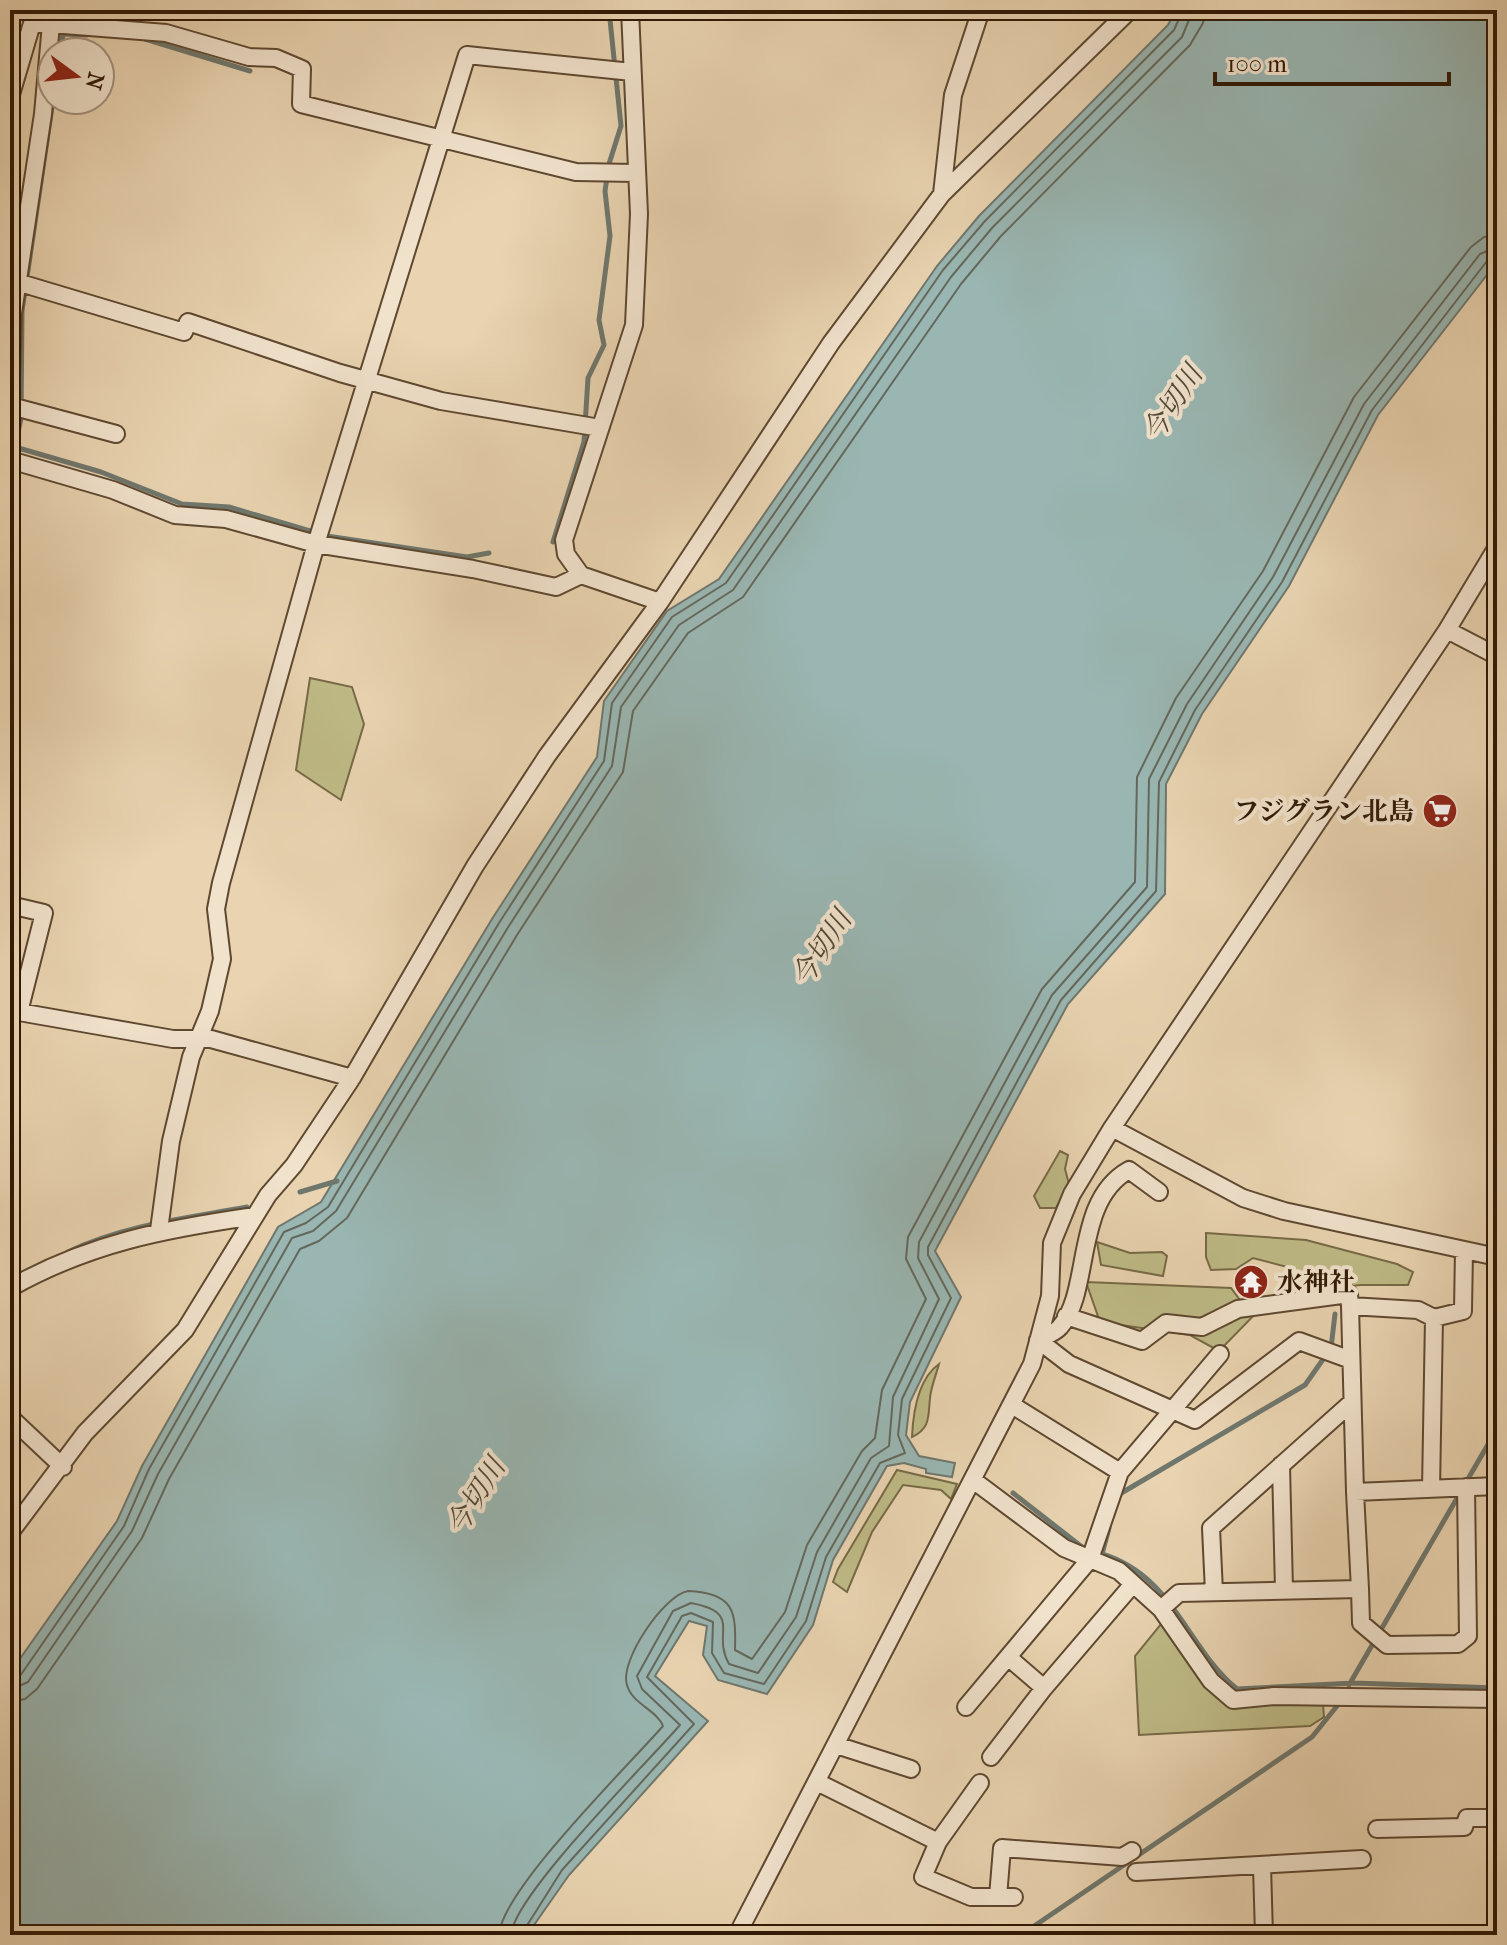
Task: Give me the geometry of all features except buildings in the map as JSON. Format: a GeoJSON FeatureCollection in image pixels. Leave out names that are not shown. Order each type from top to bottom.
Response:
{"type":"FeatureCollection","features":[{"type":"Feature","properties":{"kind":"street"},"geometry":{"type":"LineString","coordinates":[[630,10],[622,71],[639,214],[634,325],[591,426],[564,540],[566,554],[581,575],[660,602]]}},
{"type":"Feature","properties":{"kind":"street"},"geometry":{"type":"LineString","coordinates":[[942,194],[953,95],[981,10]]}},
{"type":"Feature","properties":{"kind":"street"},"geometry":{"type":"LineString","coordinates":[[10,1533],[63,1467],[85,1433],[185,1330],[255,1216],[294,1165],[352,1078],[475,866],[547,756],[660,602],[831,343],[942,194],[1130,10]]}},
{"type":"Feature","properties":{"kind":"street"},"geometry":{"type":"LineString","coordinates":[[10,98],[34,17],[51,24],[166,33],[249,57],[276,58],[302,69],[301,104],[576,172],[636,173]]}},
{"type":"Feature","properties":{"kind":"street"},"geometry":{"type":"LineString","coordinates":[[51,24],[24,284],[11,313],[16,408],[116,434]]}},
{"type":"Feature","properties":{"kind":"street"},"geometry":{"type":"LineString","coordinates":[[159,1225],[171,1141],[191,1057],[210,1011],[222,959],[216,909],[221,883],[318,537],[467,55],[622,71]]}},
{"type":"Feature","properties":{"kind":"street"},"geometry":{"type":"LineString","coordinates":[[24,284],[184,332],[188,322],[441,401],[591,426]]}},
{"type":"Feature","properties":{"kind":"street"},"geometry":{"type":"LineString","coordinates":[[12,460],[113,490],[175,515],[226,519],[556,587],[581,575]]}},
{"type":"Feature","properties":{"kind":"street"},"geometry":{"type":"LineString","coordinates":[[737,1935],[1032,1364],[1050,1296],[1052,1243],[1072,1194],[1112,1128],[1447,630],[1497,547]]}},
{"type":"Feature","properties":{"kind":"street"},"geometry":{"type":"LineString","coordinates":[[1447,630],[1497,656]]}},
{"type":"Feature","properties":{"kind":"street"},"geometry":{"type":"LineString","coordinates":[[10,905],[44,913],[19,1012],[173,1039],[211,1039],[352,1078]]}},
{"type":"Feature","properties":{"kind":"street"},"geometry":{"type":"LineString","coordinates":[[1112,1128],[1243,1198],[1284,1211],[1497,1257]]}},
{"type":"Feature","properties":{"kind":"street"},"geometry":{"type":"LineString","coordinates":[[1038,1340],[1059,1328],[1073,1304],[1087,1234],[1114,1179],[1129,1170],[1159,1192]]}},
{"type":"Feature","properties":{"kind":"street"},"geometry":{"type":"LineString","coordinates":[[10,1288],[104,1244],[159,1225],[255,1216]]}},
{"type":"Feature","properties":{"kind":"street"},"geometry":{"type":"LineString","coordinates":[[1350,1306],[1418,1310],[1434,1318],[1463,1311],[1464,1250]]}},
{"type":"Feature","properties":{"kind":"street"},"geometry":{"type":"LineString","coordinates":[[1066,1316],[1142,1341],[1166,1323],[1202,1327],[1238,1309],[1349,1294],[1361,1623],[1387,1645],[1458,1644],[1468,1636],[1466,1487]]}},
{"type":"Feature","properties":{"kind":"street"},"geometry":{"type":"LineString","coordinates":[[1431,1489],[1434,1318]]}},
{"type":"Feature","properties":{"kind":"street"},"geometry":{"type":"LineString","coordinates":[[1038,1340],[1069,1364],[1195,1420],[1299,1341],[1351,1360]]}},
{"type":"Feature","properties":{"kind":"street"},"geometry":{"type":"LineString","coordinates":[[966,1707],[1090,1559],[1120,1472],[1220,1354]]}},
{"type":"Feature","properties":{"kind":"street"},"geometry":{"type":"LineString","coordinates":[[1214,1592],[1211,1528],[1351,1403]]}},
{"type":"Feature","properties":{"kind":"street"},"geometry":{"type":"LineString","coordinates":[[1012,1405],[1120,1472]]}},
{"type":"Feature","properties":{"kind":"street"},"geometry":{"type":"LineString","coordinates":[[10,1417],[63,1467]]}},
{"type":"Feature","properties":{"kind":"street"},"geometry":{"type":"LineString","coordinates":[[1281,1465],[1284,1590]]}},
{"type":"Feature","properties":{"kind":"street"},"geometry":{"type":"LineString","coordinates":[[973,1480],[1064,1548],[1119,1571],[1161,1609],[1211,1681],[1233,1700],[1274,1696],[1497,1699]]}},
{"type":"Feature","properties":{"kind":"street"},"geometry":{"type":"LineString","coordinates":[[1355,1492],[1497,1486]]}},
{"type":"Feature","properties":{"kind":"street"},"geometry":{"type":"LineString","coordinates":[[991,1757],[1044,1688],[1133,1584]]}},
{"type":"Feature","properties":{"kind":"street"},"geometry":{"type":"LineString","coordinates":[[1161,1609],[1179,1593],[1360,1589]]}},
{"type":"Feature","properties":{"kind":"street"},"geometry":{"type":"LineString","coordinates":[[1008,1657],[1044,1688]]}},
{"type":"Feature","properties":{"kind":"street"},"geometry":{"type":"LineString","coordinates":[[836,1745],[911,1769]]}},
{"type":"Feature","properties":{"kind":"street"},"geometry":{"type":"LineString","coordinates":[[817,1782],[938,1842]]}},
{"type":"Feature","properties":{"kind":"street"},"geometry":{"type":"LineString","coordinates":[[980,1783],[938,1842],[923,1877],[971,1897],[1006,1897],[1002,1848],[1122,1857],[1132,1851]]}},
{"type":"Feature","properties":{"kind":"street"},"geometry":{"type":"LineString","coordinates":[[1377,1829],[1464,1827],[1467,1818],[1497,1818]]}},
{"type":"Feature","properties":{"kind":"street"},"geometry":{"type":"LineString","coordinates":[[1136,1872],[1362,1859]]}},
{"type":"Feature","properties":{"kind":"street"},"geometry":{"type":"LineString","coordinates":[[1262,1866],[1264,1935]]}},
{"type":"Feature","properties":{"kind":"shaded area"},"geometry":{"type":"Polygon","coordinates":[[[310,678],[352,687],[364,724],[341,800],[296,770],[310,678]]]}},
{"type":"Feature","properties":{"kind":"shaded area"},"geometry":{"type":"Polygon","coordinates":[[[1060,1151],[1068,1155],[1065,1169],[1069,1184],[1056,1208],[1040,1208],[1034,1196],[1060,1151]]]}},
{"type":"Feature","properties":{"kind":"shaded area"},"geometry":{"type":"Polygon","coordinates":[[[1206,1233],[1306,1240],[1397,1264],[1413,1272],[1408,1285],[1360,1285],[1279,1296],[1275,1290],[1288,1290],[1291,1268],[1253,1258],[1236,1269],[1211,1270],[1206,1257],[1206,1233]]]}},
{"type":"Feature","properties":{"kind":"shaded area"},"geometry":{"type":"Polygon","coordinates":[[[1097,1242],[1130,1253],[1162,1252],[1167,1256],[1163,1276],[1101,1265],[1097,1242]]]}},
{"type":"Feature","properties":{"kind":"shaded area"},"geometry":{"type":"Polygon","coordinates":[[[1086,1282],[1231,1288],[1240,1300],[1265,1304],[1219,1351],[1190,1335],[1100,1322],[1086,1282]]]}},
{"type":"Feature","properties":{"kind":"shaded area"},"geometry":{"type":"Polygon","coordinates":[[[939,1364],[931,1390],[927,1421],[923,1430],[912,1437],[921,1388],[939,1364]]]}},
{"type":"Feature","properties":{"kind":"shaded area"},"geometry":{"type":"Polygon","coordinates":[[[897,1470],[957,1484],[951,1499],[941,1490],[903,1485],[872,1532],[847,1592],[833,1582],[838,1569],[897,1470]]]}},
{"type":"Feature","properties":{"kind":"shaded area"},"geometry":{"type":"Polygon","coordinates":[[[1161,1624],[1229,1705],[1249,1707],[1282,1701],[1323,1705],[1324,1717],[1310,1726],[1139,1735],[1135,1656],[1161,1624]]]}},
{"type":"Feature","properties":{"kind":"water","name":"今切川"},"geometry":{"type":"Polygon","coordinates":[[[1176,10],[1497,10],[1497,262],[1378,415],[1289,586],[1202,714],[1166,784],[1165,894],[1068,1004],[935,1251],[961,1297],[910,1402],[906,1435],[919,1456],[955,1463],[952,1477],[926,1473],[926,1469],[904,1463],[887,1466],[833,1560],[813,1625],[767,1694],[718,1680],[703,1655],[707,1626],[689,1621],[655,1676],[708,1721],[569,1875],[527,1935],[10,1935],[10,1679],[17,1663],[117,1521],[142,1466],[278,1227],[321,1202],[492,919],[597,757],[604,701],[667,611],[719,579],[937,266],[979,216],[1168,25],[1176,10]]]}},
{"type":"Feature","properties":{"kind":"waterway"},"geometry":{"type":"LineString","coordinates":[[553,542],[584,442],[588,378],[604,345],[599,320],[610,236],[605,191],[609,164],[621,126],[609,10]]}},
{"type":"Feature","properties":{"kind":"waterway"},"geometry":{"type":"LineString","coordinates":[[63,36],[87,35]]}},
{"type":"Feature","properties":{"kind":"waterway"},"geometry":{"type":"LineString","coordinates":[[145,39],[250,71]]}},
{"type":"Feature","properties":{"kind":"waterway"},"geometry":{"type":"LineString","coordinates":[[15,447],[21,418],[22,311],[51,116]]}},
{"type":"Feature","properties":{"kind":"waterway"},"geometry":{"type":"LineString","coordinates":[[12,456],[15,447],[101,472],[182,504],[229,507],[327,536],[467,557],[489,553]]}},
{"type":"Feature","properties":{"kind":"waterway"},"geometry":{"type":"LineString","coordinates":[[300,1192],[337,1181]]}},
{"type":"Feature","properties":{"kind":"waterway"},"geometry":{"type":"LineString","coordinates":[[68,1252],[133,1229],[247,1207]]}},
{"type":"Feature","properties":{"kind":"waterway"},"geometry":{"type":"LineString","coordinates":[[1118,1495],[1305,1385],[1331,1348],[1335,1314]]}},
{"type":"Feature","properties":{"kind":"waterway"},"geometry":{"type":"LineString","coordinates":[[1465,1484],[1497,1429]]}},
{"type":"Feature","properties":{"kind":"waterway"},"geometry":{"type":"LineString","coordinates":[[1013,1493],[1082,1547]]}},
{"type":"Feature","properties":{"kind":"waterway"},"geometry":{"type":"LineString","coordinates":[[1349,1685],[1460,1493]]}},
{"type":"Feature","properties":{"kind":"waterway"},"geometry":{"type":"LineString","coordinates":[[1109,1528],[1102,1554],[1126,1564],[1146,1578],[1237,1689],[1354,1683],[1497,1688]]}},
{"type":"Feature","properties":{"kind":"waterway"},"geometry":{"type":"LineString","coordinates":[[1021,1935],[1312,1737],[1341,1701]]}},
{"type":"Feature","properties":{"kind":"place","name":"フジグラン北島"},"geometry":{"type":"Point","coordinates":[1440,811]}},
{"type":"Feature","properties":{"kind":"place","name":"水神社"},"geometry":{"type":"Point","coordinates":[1251,1282]}}]}
